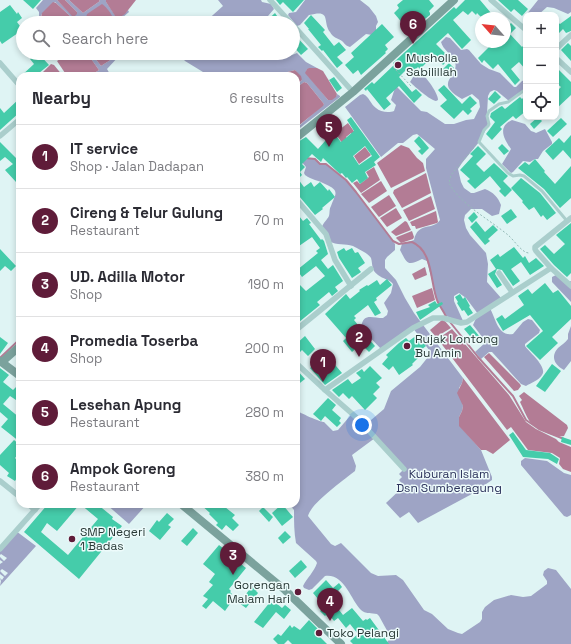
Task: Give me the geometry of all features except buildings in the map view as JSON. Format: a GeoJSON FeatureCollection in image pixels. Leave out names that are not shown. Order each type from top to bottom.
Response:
{"type":"FeatureCollection","features":[{"type":"Feature","properties":{"kind":"street"},"geometry":{"type":"LineString","coordinates":[[270,0],[285,16]]}},
{"type":"Feature","properties":{"kind":"street"},"geometry":{"type":"LineString","coordinates":[[300,135],[353,92],[454,0]]}},
{"type":"Feature","properties":{"kind":"street"},"geometry":{"type":"LineString","coordinates":[[491,0],[523,27]]}},
{"type":"Feature","properties":{"kind":"street"},"geometry":{"type":"LineString","coordinates":[[300,34],[353,92]]}},
{"type":"Feature","properties":{"kind":"street"},"geometry":{"type":"LineString","coordinates":[[557,48],[571,35]]}},
{"type":"Feature","properties":{"kind":"street"},"geometry":{"type":"LineString","coordinates":[[559,61],[571,72]]}},
{"type":"Feature","properties":{"kind":"street"},"geometry":{"type":"LineString","coordinates":[[0,63],[16,81]]}},
{"type":"Feature","properties":{"kind":"street"},"geometry":{"type":"LineString","coordinates":[[0,136],[16,122]]}},
{"type":"Feature","properties":{"kind":"street"},"geometry":{"type":"LineString","coordinates":[[300,204],[326,234],[335,260],[351,286]]}},
{"type":"Feature","properties":{"kind":"street"},"geometry":{"type":"LineString","coordinates":[[569,220],[543,240],[535,247],[535,249],[551,268],[571,286]]}},
{"type":"Feature","properties":{"kind":"street"},"geometry":{"type":"LineString","coordinates":[[325,390],[413,328],[433,318],[450,319],[461,323],[467,322],[551,268]]}},
{"type":"Feature","properties":{"kind":"street"},"geometry":{"type":"LineString","coordinates":[[300,327],[371,269]]}},
{"type":"Feature","properties":{"kind":"street"},"geometry":{"type":"LineString","coordinates":[[499,273],[512,292]]}},
{"type":"Feature","properties":{"kind":"street"},"geometry":{"type":"LineString","coordinates":[[16,349],[1,362],[16,373]]}},
{"type":"Feature","properties":{"kind":"street"},"geometry":{"type":"LineString","coordinates":[[300,368],[357,418],[404,469]]}},
{"type":"Feature","properties":{"kind":"street"},"geometry":{"type":"LineString","coordinates":[[0,481],[16,494]]}},
{"type":"Feature","properties":{"kind":"street"},"geometry":{"type":"LineString","coordinates":[[0,548],[35,510],[33,508]]}},
{"type":"Feature","properties":{"kind":"street"},"geometry":{"type":"LineString","coordinates":[[186,508],[285,590],[341,644]]}},
{"type":"Feature","properties":{"kind":"lane"},"geometry":{"type":"LineString","coordinates":[[523,91],[508,102],[499,104],[489,112],[487,116],[489,124],[484,130],[479,142],[513,176],[522,175],[542,191],[569,220]]}},
{"type":"Feature","properties":{"kind":"path"},"geometry":{"type":"LineString","coordinates":[[388,60],[411,86]]}},
{"type":"Feature","properties":{"kind":"path"},"geometry":{"type":"LineString","coordinates":[[479,142],[452,175],[449,183],[463,199],[496,225],[525,252],[529,253],[535,249]]}},
{"type":"Feature","properties":{"kind":"green space"},"geometry":{"type":"Polygon","coordinates":[[[43,0],[57,0],[73,16],[70,16],[55,2],[41,16],[39,16],[39,12],[36,8],[43,0]]]}},
{"type":"Feature","properties":{"kind":"green space"},"geometry":{"type":"Polygon","coordinates":[[[65,0],[69,0],[83,13],[100,1],[99,0],[106,0],[116,16],[75,16],[77,12],[65,0]]]}},
{"type":"Feature","properties":{"kind":"green space"},"geometry":{"type":"Polygon","coordinates":[[[218,0],[261,0],[262,2],[271,4],[274,9],[268,16],[212,16],[223,6],[218,0]]]}},
{"type":"Feature","properties":{"kind":"green space"},"geometry":{"type":"Polygon","coordinates":[[[305,0],[360,0],[369,7],[376,16],[378,22],[376,32],[372,35],[366,34],[350,47],[331,34],[324,15],[309,15],[300,25],[300,16],[288,15],[289,13],[296,12],[305,0]]]}},
{"type":"Feature","properties":{"kind":"green space"},"geometry":{"type":"Polygon","coordinates":[[[538,0],[571,0],[571,12],[568,14],[554,8],[547,7],[541,12],[528,12],[538,0]]]}},
{"type":"Feature","properties":{"kind":"green space"},"geometry":{"type":"Polygon","coordinates":[[[128,10],[129,12],[124,16],[121,16],[128,10]]]}},
{"type":"Feature","properties":{"kind":"green space"},"geometry":{"type":"Polygon","coordinates":[[[446,37],[450,38],[461,50],[469,50],[481,64],[500,73],[514,87],[523,81],[523,91],[509,101],[497,91],[494,90],[490,92],[488,96],[487,114],[489,124],[479,142],[458,169],[464,188],[471,193],[485,189],[488,190],[495,195],[501,205],[499,214],[492,216],[482,209],[471,209],[465,215],[464,220],[470,235],[486,253],[488,264],[487,282],[502,299],[489,307],[500,329],[508,334],[513,334],[523,322],[528,319],[532,320],[540,330],[539,333],[525,344],[525,346],[540,364],[543,372],[539,378],[526,386],[521,384],[492,352],[489,352],[481,359],[475,352],[486,342],[473,325],[478,314],[466,298],[459,293],[454,296],[454,301],[464,323],[446,316],[437,300],[427,261],[422,259],[410,263],[406,261],[400,250],[402,244],[414,240],[419,230],[434,225],[440,220],[426,168],[426,159],[435,149],[417,134],[413,135],[403,143],[398,143],[381,157],[345,107],[363,94],[372,105],[378,109],[385,112],[394,111],[396,105],[391,100],[395,88],[397,87],[421,111],[427,112],[445,124],[454,124],[474,119],[480,107],[479,100],[472,94],[462,99],[453,93],[449,88],[449,80],[456,67],[454,59],[441,42],[446,37]]]}},
{"type":"Feature","properties":{"kind":"green space"},"geometry":{"type":"Polygon","coordinates":[[[300,56],[306,62],[317,68],[307,69],[306,73],[328,100],[337,94],[340,97],[300,128],[300,125],[324,104],[307,83],[304,82],[300,85],[300,82],[302,80],[300,77],[300,72],[296,72],[295,70],[287,72],[203,72],[184,60],[300,60],[300,56]]]}},
{"type":"Feature","properties":{"kind":"green space"},"geometry":{"type":"Polygon","coordinates":[[[92,60],[96,60],[101,66],[110,60],[115,60],[107,69],[109,72],[96,72],[99,70],[92,60]]]}},
{"type":"Feature","properties":{"kind":"green space"},"geometry":{"type":"Polygon","coordinates":[[[415,74],[422,74],[431,84],[438,100],[436,101],[430,99],[410,82],[415,74]]]}},
{"type":"Feature","properties":{"kind":"green space"},"geometry":{"type":"Polygon","coordinates":[[[512,120],[525,124],[531,131],[536,133],[545,129],[552,144],[543,151],[538,159],[530,162],[523,161],[511,173],[502,164],[511,149],[504,137],[503,130],[507,123],[512,120]]]}},
{"type":"Feature","properties":{"kind":"green space","name":"Kuburan Islam Dsn Sumberagung"},"geometry":{"type":"Polygon","coordinates":[[[306,159],[315,159],[320,164],[326,164],[346,180],[395,244],[395,250],[385,260],[385,268],[396,280],[414,313],[463,378],[459,388],[463,406],[459,417],[459,425],[481,450],[492,477],[492,480],[470,495],[418,523],[409,512],[400,518],[386,503],[404,486],[399,480],[402,477],[399,474],[404,469],[375,438],[352,455],[356,466],[355,471],[321,498],[310,511],[308,516],[331,544],[335,546],[341,543],[371,573],[378,576],[396,575],[403,580],[424,610],[432,614],[448,629],[462,634],[480,622],[482,619],[482,612],[485,607],[494,600],[511,595],[523,597],[531,596],[547,584],[547,581],[543,575],[544,571],[548,568],[556,570],[571,589],[571,644],[385,644],[390,639],[390,636],[379,616],[377,614],[367,613],[361,610],[346,588],[337,579],[332,576],[325,576],[312,589],[309,590],[304,588],[303,586],[317,563],[296,543],[294,531],[294,510],[292,508],[300,508],[300,412],[318,421],[324,422],[333,431],[338,430],[353,414],[364,426],[384,409],[391,391],[420,367],[428,357],[429,350],[413,328],[382,350],[361,328],[362,323],[366,318],[383,318],[387,315],[388,311],[384,303],[391,293],[393,284],[376,273],[373,269],[370,256],[353,246],[329,241],[322,227],[329,216],[330,208],[336,193],[330,186],[305,175],[304,173],[306,167],[301,161],[306,159]]]}},
{"type":"Feature","properties":{"kind":"green space"},"geometry":{"type":"Polygon","coordinates":[[[556,275],[569,282],[571,281],[571,302],[552,282],[552,277],[556,275]]]}},
{"type":"Feature","properties":{"kind":"green space"},"geometry":{"type":"Polygon","coordinates":[[[571,326],[571,361],[564,370],[556,363],[554,355],[558,348],[568,339],[571,326]]]}},
{"type":"Feature","properties":{"kind":"green space"},"geometry":{"type":"Polygon","coordinates":[[[525,458],[547,461],[564,473],[571,475],[571,515],[567,517],[564,516],[521,465],[521,461],[525,458]]]}},
{"type":"Feature","properties":{"kind":"green space"},"geometry":{"type":"Polygon","coordinates":[[[111,508],[143,508],[129,524],[111,508]]]}},
{"type":"Feature","properties":{"kind":"green space"},"geometry":{"type":"Polygon","coordinates":[[[16,531],[36,546],[0,586],[0,578],[2,580],[4,577],[0,574],[0,564],[3,562],[0,560],[0,557],[4,561],[7,558],[1,554],[0,555],[0,549],[16,531]],[[2,569],[0,571],[5,576],[8,573],[2,569]]]}},
{"type":"Feature","properties":{"kind":"shaded area"},"geometry":{"type":"Polygon","coordinates":[[[57,0],[65,0],[77,12],[75,16],[72,16],[57,0]]]}},
{"type":"Feature","properties":{"kind":"shaded area"},"geometry":{"type":"Polygon","coordinates":[[[69,0],[99,0],[100,1],[83,13],[69,0]]]}},
{"type":"Feature","properties":{"kind":"shaded area"},"geometry":{"type":"Polygon","coordinates":[[[106,0],[136,0],[122,16],[115,16],[106,0]]]}},
{"type":"Feature","properties":{"kind":"shaded area"},"geometry":{"type":"Polygon","coordinates":[[[53,2],[70,16],[41,16],[42,13],[53,2]]]}},
{"type":"Feature","properties":{"kind":"shaded area"},"geometry":{"type":"Polygon","coordinates":[[[102,4],[112,16],[86,16],[87,14],[102,4]]]}},
{"type":"Feature","properties":{"kind":"shaded area"},"geometry":{"type":"Polygon","coordinates":[[[92,60],[99,70],[96,72],[64,72],[57,61],[92,60]]]}},
{"type":"Feature","properties":{"kind":"shaded area"},"geometry":{"type":"Polygon","coordinates":[[[96,60],[110,60],[101,66],[96,60]]]}},
{"type":"Feature","properties":{"kind":"shaded area"},"geometry":{"type":"Polygon","coordinates":[[[51,64],[54,65],[60,72],[43,72],[51,64]]]}},
{"type":"Feature","properties":{"kind":"shaded area"},"geometry":{"type":"Polygon","coordinates":[[[309,68],[317,68],[323,71],[337,94],[336,97],[332,100],[328,100],[305,73],[309,68]]]}},
{"type":"Feature","properties":{"kind":"shaded area"},"geometry":{"type":"Polygon","coordinates":[[[304,82],[307,83],[324,104],[300,125],[300,85],[304,82]]]}},
{"type":"Feature","properties":{"kind":"shaded area"},"geometry":{"type":"Polygon","coordinates":[[[348,123],[363,144],[356,140],[351,133],[346,137],[350,143],[350,154],[335,133],[348,123]]]}},
{"type":"Feature","properties":{"kind":"shaded area"},"geometry":{"type":"Polygon","coordinates":[[[401,145],[409,148],[423,163],[425,171],[391,188],[377,163],[401,145]]]}},
{"type":"Feature","properties":{"kind":"shaded area"},"geometry":{"type":"Polygon","coordinates":[[[365,147],[371,155],[359,164],[354,156],[365,147]]]}},
{"type":"Feature","properties":{"kind":"shaded area"},"geometry":{"type":"Polygon","coordinates":[[[374,167],[380,180],[361,193],[353,183],[357,181],[360,184],[369,177],[366,172],[374,167]]]}},
{"type":"Feature","properties":{"kind":"shaded area"},"geometry":{"type":"Polygon","coordinates":[[[426,173],[431,193],[402,208],[393,193],[394,190],[426,173]]]}},
{"type":"Feature","properties":{"kind":"shaded area"},"geometry":{"type":"Polygon","coordinates":[[[381,181],[387,191],[369,203],[361,194],[381,181]]]}},
{"type":"Feature","properties":{"kind":"shaded area"},"geometry":{"type":"Polygon","coordinates":[[[389,195],[396,206],[379,217],[371,207],[389,195]]]}},
{"type":"Feature","properties":{"kind":"shaded area"},"geometry":{"type":"Polygon","coordinates":[[[431,196],[435,209],[409,221],[403,210],[431,196]]]}},
{"type":"Feature","properties":{"kind":"shaded area"},"geometry":{"type":"Polygon","coordinates":[[[396,208],[402,218],[387,227],[380,218],[396,208]]]}},
{"type":"Feature","properties":{"kind":"shaded area"},"geometry":{"type":"Polygon","coordinates":[[[436,211],[437,223],[416,229],[415,226],[412,226],[410,222],[436,211]]]}},
{"type":"Feature","properties":{"kind":"shaded area"},"geometry":{"type":"Polygon","coordinates":[[[405,221],[411,230],[396,236],[391,232],[405,221]]]}},
{"type":"Feature","properties":{"kind":"shaded area"},"geometry":{"type":"Polygon","coordinates":[[[412,231],[414,237],[413,239],[401,243],[396,238],[397,237],[412,231]]]}},
{"type":"Feature","properties":{"kind":"shaded area"},"geometry":{"type":"Polygon","coordinates":[[[425,267],[427,275],[415,280],[412,274],[425,267]]]}},
{"type":"Feature","properties":{"kind":"shaded area"},"geometry":{"type":"Polygon","coordinates":[[[432,288],[435,300],[417,308],[412,296],[432,288]]]}},
{"type":"Feature","properties":{"kind":"shaded area"},"geometry":{"type":"Polygon","coordinates":[[[444,320],[451,328],[436,337],[430,330],[444,320]]]}},
{"type":"Feature","properties":{"kind":"shaded area"},"geometry":{"type":"Polygon","coordinates":[[[452,329],[509,395],[526,422],[559,442],[571,447],[571,472],[563,469],[559,464],[560,458],[552,453],[528,450],[511,427],[507,430],[440,342],[439,338],[452,329]]]}},
{"type":"Feature","properties":{"kind":"shaded area"},"geometry":{"type":"Polygon","coordinates":[[[489,353],[520,384],[521,386],[518,390],[514,391],[484,357],[489,353]]]}},
{"type":"Feature","properties":{"kind":"shaded area"},"geometry":{"type":"Polygon","coordinates":[[[463,378],[510,440],[493,454],[486,450],[481,450],[459,426],[459,417],[463,406],[457,393],[463,378]]]}},
{"type":"Feature","properties":{"kind":"shaded area"},"geometry":{"type":"Polygon","coordinates":[[[524,392],[567,425],[568,428],[564,436],[555,436],[530,422],[520,402],[522,400],[519,396],[524,392]]]}},
{"type":"Feature","properties":{"kind":"waterway"},"geometry":{"type":"LineString","coordinates":[[305,158],[315,159],[320,164],[326,164],[346,180],[393,241],[399,244],[412,242],[419,246],[427,259],[437,300],[446,317]]}},
{"type":"Feature","properties":{"kind":"waterway"},"geometry":{"type":"LineString","coordinates":[[450,322],[478,357],[513,396],[526,420],[539,429],[564,439]]}},
{"type":"Feature","properties":{"kind":"waterway"},"geometry":{"type":"LineString","coordinates":[[0,358],[16,343]]}},
{"type":"Feature","properties":{"kind":"place","name":"Ampok Goreng"},"geometry":{"type":"Point","coordinates":[413,44]}},
{"type":"Feature","properties":{"kind":"place","name":"Musholla Sabilillah"},"geometry":{"type":"Point","coordinates":[398,65]}},
{"type":"Feature","properties":{"kind":"place","name":"Lesehan Apung"},"geometry":{"type":"Point","coordinates":[329,147]}},
{"type":"Feature","properties":{"kind":"place","name":"Rujak Lontong Bu Amin"},"geometry":{"type":"Point","coordinates":[407,346]}},
{"type":"Feature","properties":{"kind":"place","name":"Cireng & Telur Gulung"},"geometry":{"type":"Point","coordinates":[359,357]}},
{"type":"Feature","properties":{"kind":"place","name":"IT service"},"geometry":{"type":"Point","coordinates":[323,382]}},
{"type":"Feature","properties":{"kind":"place","name":"SMP Negeri 1 Badas"},"geometry":{"type":"Point","coordinates":[72,539]}},
{"type":"Feature","properties":{"kind":"place","name":"UD. Adilla Motor"},"geometry":{"type":"Point","coordinates":[233,575]}},
{"type":"Feature","properties":{"kind":"place","name":"Gorengan Malam Hari"},"geometry":{"type":"Point","coordinates":[298,592]}},
{"type":"Feature","properties":{"kind":"place","name":"Promedia Toserba"},"geometry":{"type":"Point","coordinates":[330,621]}},
{"type":"Feature","properties":{"kind":"place","name":"Toko Pelangi"},"geometry":{"type":"Point","coordinates":[319,633]}}]}
